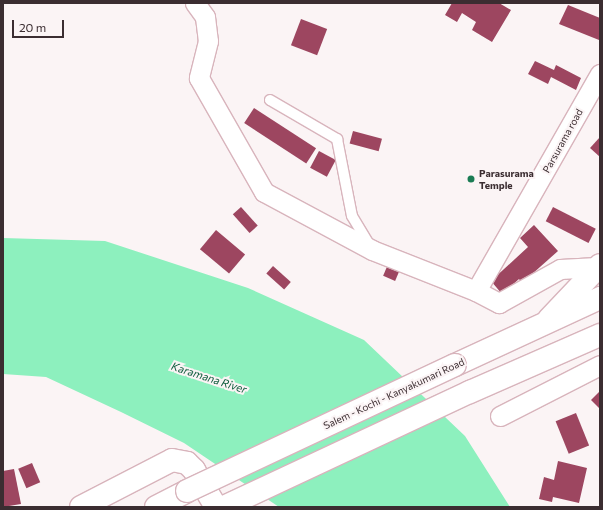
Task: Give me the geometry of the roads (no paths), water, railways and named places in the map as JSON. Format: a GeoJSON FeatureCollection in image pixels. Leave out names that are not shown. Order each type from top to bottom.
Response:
{"type":"FeatureCollection","features":[{"type":"Feature","properties":{"kind":"main road"},"geometry":{"type":"LineString","coordinates":[[549,319],[598,266]]}},
{"type":"Feature","properties":{"kind":"main road","name":"Salem - Kochi - Kanyakumari Road"},"geometry":{"type":"LineString","coordinates":[[156,507],[549,319],[600,298]]}},
{"type":"Feature","properties":{"kind":"main road"},"geometry":{"type":"LineString","coordinates":[[224,507],[470,392],[600,335]]}},
{"type":"Feature","properties":{"kind":"main road"},"geometry":{"type":"LineString","coordinates":[[80,507],[172,460],[187,463],[194,470],[216,507]]}},
{"type":"Feature","properties":{"kind":"street"},"geometry":{"type":"LineString","coordinates":[[195,3],[205,17],[208,41],[201,61],[199,78],[264,192],[372,250],[476,291],[499,303],[560,269],[598,266]]}},
{"type":"Feature","properties":{"kind":"street","name":"Parsurama road"},"geometry":{"type":"LineString","coordinates":[[476,291],[600,74]]}},
{"type":"Feature","properties":{"kind":"street"},"geometry":{"type":"LineString","coordinates":[[500,416],[600,365]]}},
{"type":"Feature","properties":{"kind":"lane"},"geometry":{"type":"LineString","coordinates":[[270,100],[337,139],[352,216],[372,250]]}},
{"type":"Feature","properties":{"kind":"water","name":"Karamana River"},"geometry":{"type":"Polygon","coordinates":[[[3,238],[105,241],[248,288],[364,340],[465,436],[510,507],[279,507],[184,443],[121,412],[46,377],[3,374],[3,238]]]}},
{"type":"Feature","properties":{"kind":"place","name":"Parasurama Temple"},"geometry":{"type":"Point","coordinates":[471,179]}}]}
